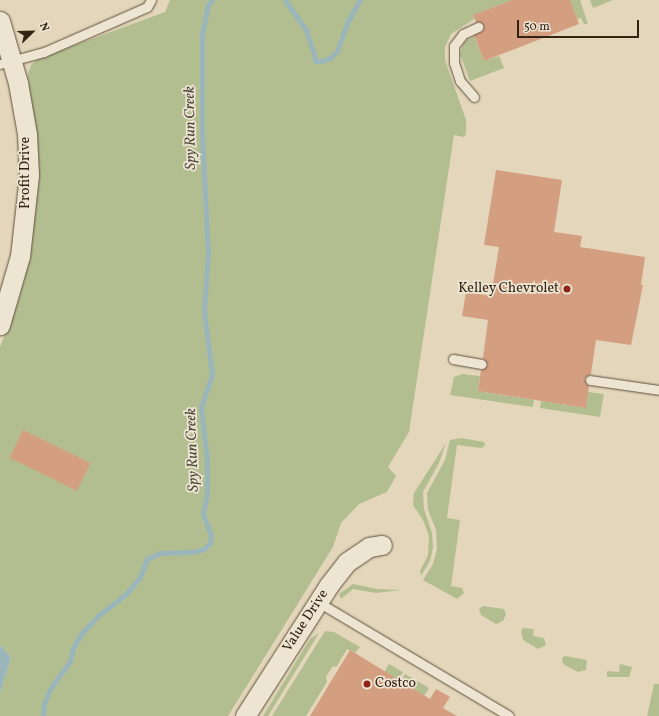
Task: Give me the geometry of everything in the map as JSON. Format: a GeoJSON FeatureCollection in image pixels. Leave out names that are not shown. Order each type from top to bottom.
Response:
{"type":"FeatureCollection","features":[{"type":"Feature","properties":{"kind":"street","name":"Profit Drive"},"geometry":{"type":"LineString","coordinates":[[0,21],[6,62],[24,114],[29,175],[20,256],[0,325]]}},
{"type":"Feature","properties":{"kind":"street","name":"Value Drive"},"geometry":{"type":"LineString","coordinates":[[245,716],[318,602],[356,554],[368,547],[382,545]]}},
{"type":"Feature","properties":{"kind":"lane"},"geometry":{"type":"LineString","coordinates":[[6,62],[44,52],[147,7],[151,0]]}},
{"type":"Feature","properties":{"kind":"lane"},"geometry":{"type":"LineString","coordinates":[[474,97],[460,81],[454,64],[454,46],[463,34],[478,27]]}},
{"type":"Feature","properties":{"kind":"lane"},"geometry":{"type":"LineString","coordinates":[[453,359],[482,364]]}},
{"type":"Feature","properties":{"kind":"lane"},"geometry":{"type":"LineString","coordinates":[[590,380],[659,390]]}},
{"type":"Feature","properties":{"kind":"lane"},"geometry":{"type":"LineString","coordinates":[[318,602],[508,716]]}},
{"type":"Feature","properties":{"kind":"green space"},"geometry":{"type":"Polygon","coordinates":[[[170,0],[512,0],[473,15],[474,19],[451,34],[445,47],[445,60],[466,120],[466,134],[464,137],[454,135],[409,432],[388,467],[396,476],[387,492],[359,504],[341,523],[333,547],[228,716],[0,716],[0,694],[11,657],[0,645],[0,347],[19,299],[30,251],[38,187],[28,74],[31,65],[37,59],[165,12],[170,0]]]}},
{"type":"Feature","properties":{"kind":"green space"},"geometry":{"type":"Polygon","coordinates":[[[570,0],[580,0],[588,24],[584,24],[581,18],[577,19],[570,0]]]}},
{"type":"Feature","properties":{"kind":"green space"},"geometry":{"type":"Polygon","coordinates":[[[590,0],[613,0],[593,8],[590,0]]]}},
{"type":"Feature","properties":{"kind":"green space"},"geometry":{"type":"Polygon","coordinates":[[[474,36],[484,61],[499,56],[504,68],[470,81],[460,54],[464,42],[474,36]]]}},
{"type":"Feature","properties":{"kind":"green space"},"geometry":{"type":"Polygon","coordinates":[[[462,374],[480,376],[478,391],[534,400],[533,407],[450,395],[454,377],[462,374]]]}},
{"type":"Feature","properties":{"kind":"green space"},"geometry":{"type":"Polygon","coordinates":[[[588,392],[604,394],[600,417],[540,408],[541,401],[586,408],[588,392]]]}},
{"type":"Feature","properties":{"kind":"green space"},"geometry":{"type":"Polygon","coordinates":[[[461,438],[484,442],[485,445],[482,448],[457,445],[447,518],[460,520],[451,586],[462,588],[464,593],[457,599],[423,580],[433,564],[437,549],[436,530],[428,510],[427,493],[445,460],[450,440],[461,438]]]}},
{"type":"Feature","properties":{"kind":"green space"},"geometry":{"type":"Polygon","coordinates":[[[446,443],[439,463],[423,492],[424,509],[432,533],[433,547],[430,561],[421,576],[420,571],[428,555],[429,536],[423,520],[413,505],[414,493],[446,443]]]}},
{"type":"Feature","properties":{"kind":"green space"},"geometry":{"type":"Polygon","coordinates":[[[353,584],[377,589],[401,590],[376,593],[353,589],[341,599],[339,594],[353,584]]]}},
{"type":"Feature","properties":{"kind":"green space"},"geometry":{"type":"Polygon","coordinates":[[[483,606],[504,609],[506,614],[503,621],[496,624],[481,615],[479,609],[483,606]]]}},
{"type":"Feature","properties":{"kind":"green space"},"geometry":{"type":"Polygon","coordinates":[[[523,628],[534,629],[533,636],[544,638],[546,645],[538,649],[523,640],[521,631],[523,628]]]}},
{"type":"Feature","properties":{"kind":"green space"},"geometry":{"type":"Polygon","coordinates":[[[325,631],[334,632],[360,647],[355,653],[347,649],[337,666],[332,667],[326,677],[327,682],[306,716],[272,716],[325,631]]]}},
{"type":"Feature","properties":{"kind":"green space"},"geometry":{"type":"Polygon","coordinates":[[[319,633],[268,716],[263,716],[310,639],[319,633]]]}},
{"type":"Feature","properties":{"kind":"green space"},"geometry":{"type":"Polygon","coordinates":[[[565,656],[587,660],[586,670],[578,672],[563,664],[562,658],[565,656]]]}},
{"type":"Feature","properties":{"kind":"green space"},"geometry":{"type":"Polygon","coordinates":[[[389,664],[403,672],[398,680],[384,672],[389,664]]]}},
{"type":"Feature","properties":{"kind":"green space"},"geometry":{"type":"Polygon","coordinates":[[[620,664],[632,667],[629,677],[607,677],[607,671],[619,672],[620,664]]]}},
{"type":"Feature","properties":{"kind":"green space"},"geometry":{"type":"Polygon","coordinates":[[[405,674],[429,688],[424,696],[401,681],[405,674]]]}},
{"type":"Feature","properties":{"kind":"green space"},"geometry":{"type":"Polygon","coordinates":[[[654,684],[659,684],[659,716],[647,716],[654,684]]]}},
{"type":"Feature","properties":{"kind":"water"},"geometry":{"type":"Polygon","coordinates":[[[0,645],[11,657],[0,694],[0,645]]]}},
{"type":"Feature","properties":{"kind":"building"},"geometry":{"type":"Polygon","coordinates":[[[512,0],[570,0],[579,24],[484,61],[474,35],[483,31],[484,25],[476,22],[473,15],[512,0]]]}},
{"type":"Feature","properties":{"kind":"building","name":"Kelley Chevrolet"},"geometry":{"type":"Polygon","coordinates":[[[496,170],[562,180],[554,232],[582,236],[580,247],[645,257],[641,285],[643,285],[631,345],[596,340],[591,374],[584,379],[589,386],[586,408],[478,391],[481,370],[488,365],[483,358],[488,320],[462,316],[466,292],[491,296],[499,247],[484,245],[496,170]]]}},
{"type":"Feature","properties":{"kind":"building"},"geometry":{"type":"Polygon","coordinates":[[[23,430],[90,463],[77,491],[9,458],[23,430]]]}},
{"type":"Feature","properties":{"kind":"building","name":"Costco"},"geometry":{"type":"Polygon","coordinates":[[[350,650],[430,699],[436,689],[450,697],[443,708],[457,716],[310,716],[350,650]]]}},
{"type":"Feature","properties":{"kind":"waterway","name":"Spy Run Creek"},"geometry":{"type":"LineString","coordinates":[[43,716],[44,704],[50,689],[70,661],[73,648],[81,634],[99,615],[125,595],[140,577],[147,559],[160,553],[192,552],[204,549],[210,543],[211,535],[203,514],[207,493],[207,459],[201,407],[212,375],[204,311],[208,254],[202,134],[202,35],[208,5],[212,0]]}},
{"type":"Feature","properties":{"kind":"waterway","name":"Spy Run Creek"},"geometry":{"type":"LineString","coordinates":[[285,0],[306,30],[316,61],[322,61],[330,58],[337,51],[347,23],[360,0]]}},
{"type":"Feature","properties":{"kind":"place","name":"Kelley Chevrolet"},"geometry":{"type":"Point","coordinates":[567,289]}},
{"type":"Feature","properties":{"kind":"place","name":"Costco"},"geometry":{"type":"Point","coordinates":[367,684]}}]}
